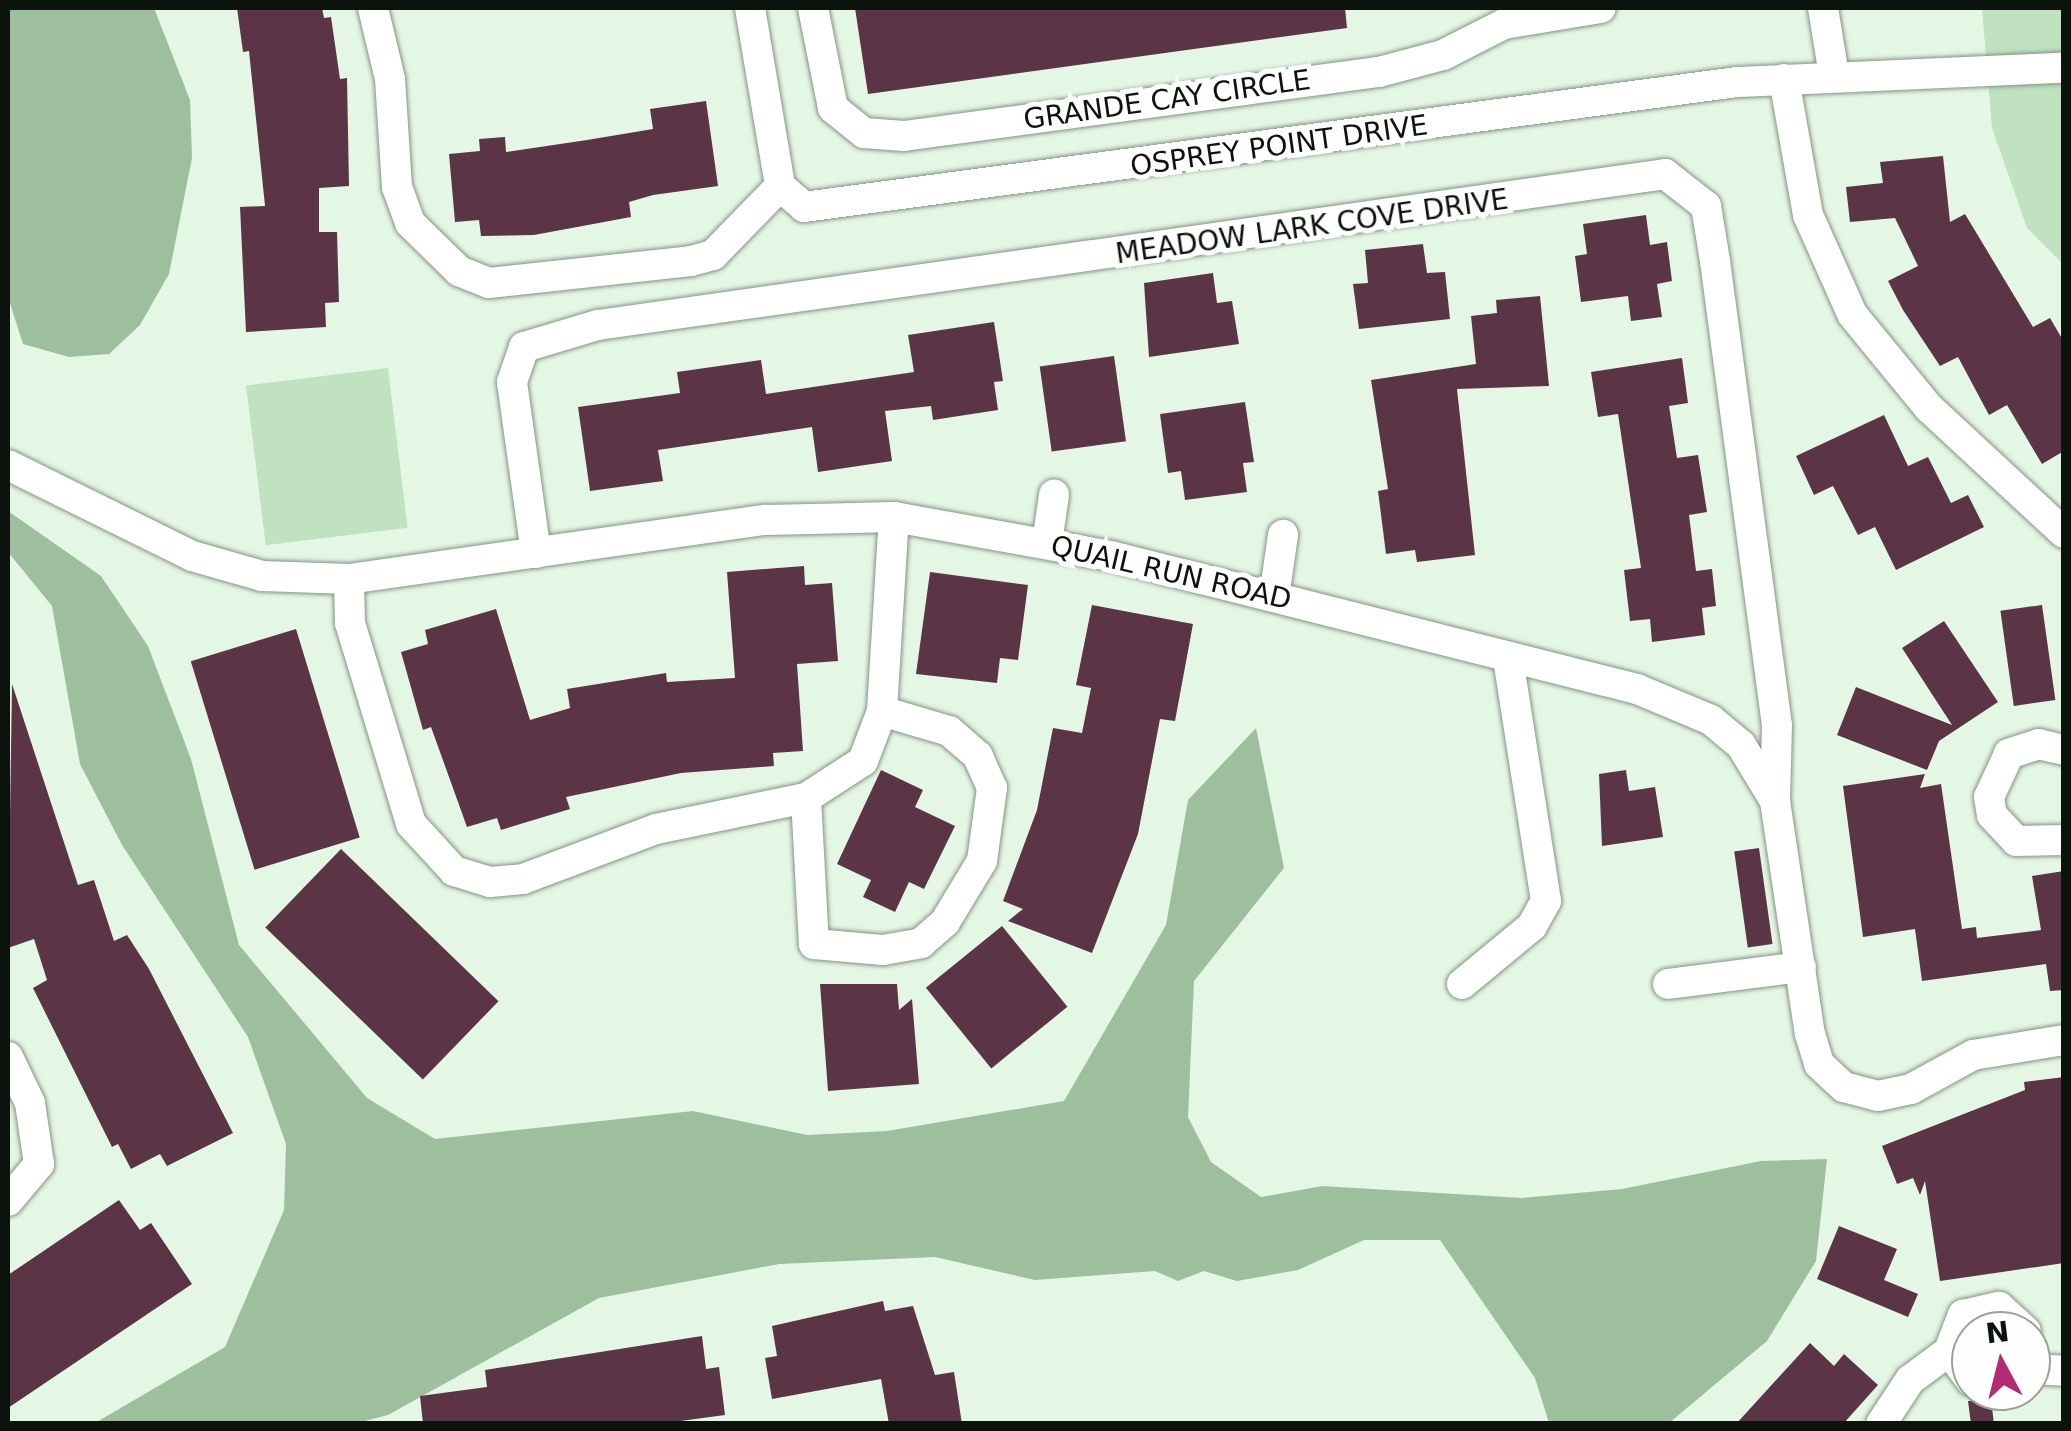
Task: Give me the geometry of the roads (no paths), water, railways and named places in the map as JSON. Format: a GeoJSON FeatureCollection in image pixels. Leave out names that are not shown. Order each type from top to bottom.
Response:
{"type":"FeatureCollection","features":[{"type":"Feature","properties":{"kind":"street"},"geometry":{"type":"LineString","coordinates":[[373,8],[390,79],[397,187],[410,223],[458,271],[489,283],[691,261],[714,255],[780,186],[750,8]]}},
{"type":"Feature","properties":{"kind":"street","name":"GRANDE CAY CIRCLE"},"geometry":{"type":"LineString","coordinates":[[813,8],[833,108],[864,133],[904,136],[1380,72],[1443,55],[1504,24],[1600,8]]}},
{"type":"Feature","properties":{"kind":"street"},"geometry":{"type":"LineString","coordinates":[[1823,8],[1834,75]]}},
{"type":"Feature","properties":{"kind":"street","name":"OSPREY POINT DRIVE"},"geometry":{"type":"LineString","coordinates":[[780,186],[804,207],[911,198],[1784,78],[2064,68]]}},
{"type":"Feature","properties":{"kind":"street"},"geometry":{"type":"LineString","coordinates":[[1784,78],[1808,216],[1852,314],[1928,408],[2064,534]]}},
{"type":"Feature","properties":{"kind":"street","name":"MEADOW LARK COVE DRIVE"},"geometry":{"type":"LineString","coordinates":[[536,553],[512,382],[524,348],[598,325],[1665,174],[1706,206],[1777,725],[1776,801]]}},
{"type":"Feature","properties":{"kind":"street","name":"QUAIL RUN ROAD"},"geometry":{"type":"LineString","coordinates":[[8,464],[192,556],[262,576],[349,578],[800,516],[894,517],[1047,543],[1637,689],[1711,720],[1741,746],[1776,801],[1819,1064],[1844,1087],[1878,1096],[1911,1088],[1974,1055],[2064,1040]]}},
{"type":"Feature","properties":{"kind":"street"},"geometry":{"type":"LineString","coordinates":[[1047,543],[1054,495]]}},
{"type":"Feature","properties":{"kind":"street"},"geometry":{"type":"LineString","coordinates":[[349,578],[350,622],[398,791],[430,852],[454,871],[490,882],[523,879],[656,829],[806,798],[863,760],[882,711],[894,517]]}},
{"type":"Feature","properties":{"kind":"street"},"geometry":{"type":"LineString","coordinates":[[1274,598],[1283,535]]}},
{"type":"Feature","properties":{"kind":"street"},"geometry":{"type":"LineString","coordinates":[[1462,984],[1532,926],[1546,902],[1508,658]]}},
{"type":"Feature","properties":{"kind":"street"},"geometry":{"type":"LineString","coordinates":[[806,798],[814,944],[883,950],[920,943],[946,922],[982,861],[992,788],[978,756],[948,730],[882,711]]}},
{"type":"Feature","properties":{"kind":"street"},"geometry":{"type":"LineString","coordinates":[[2064,750],[2039,744],[2008,754],[1989,797],[1992,814],[2016,841],[2064,840]]}},
{"type":"Feature","properties":{"kind":"street"},"geometry":{"type":"LineString","coordinates":[[1668,984],[1801,967]]}},
{"type":"Feature","properties":{"kind":"street"},"geometry":{"type":"LineString","coordinates":[[8,1057],[30,1103],[39,1164],[8,1201]]}},
{"type":"Feature","properties":{"kind":"street"},"geometry":{"type":"LineString","coordinates":[[1971,1311],[1999,1307],[2004,1311]]}},
{"type":"Feature","properties":{"kind":"street"},"geometry":{"type":"LineString","coordinates":[[1881,1424],[1910,1380],[1949,1351],[1951,1342]]}}]}
